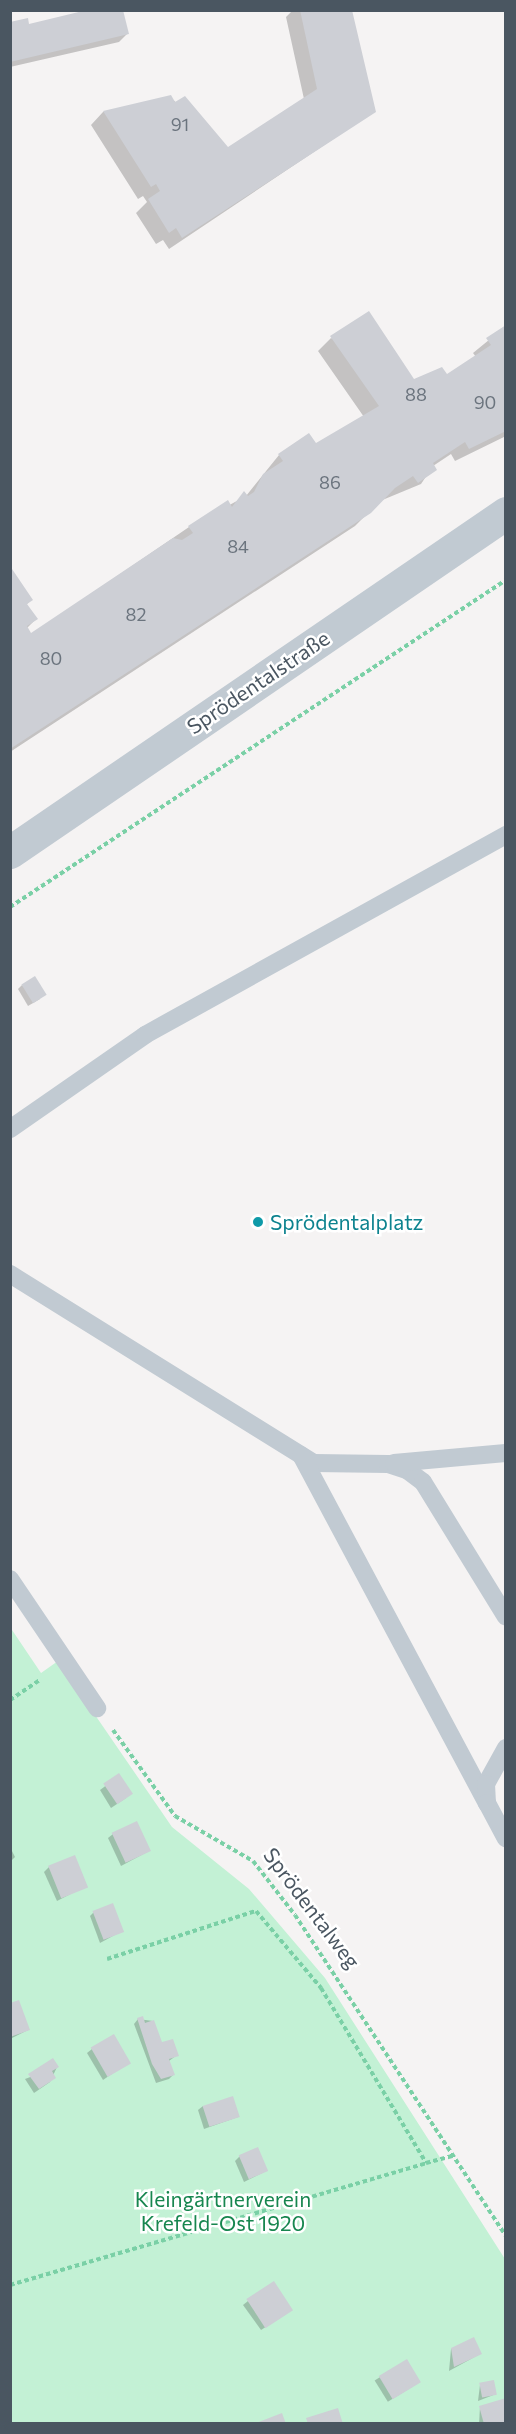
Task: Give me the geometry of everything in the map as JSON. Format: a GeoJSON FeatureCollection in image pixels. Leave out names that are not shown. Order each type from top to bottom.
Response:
{"type":"FeatureCollection","features":[{"type":"Feature","properties":{"kind":"street","name":"Sprödentalstraße"},"geometry":{"type":"LineString","coordinates":[[10,852],[506,513]]}},
{"type":"Feature","properties":{"kind":"lane"},"geometry":{"type":"LineString","coordinates":[[10,1129],[145,1035],[506,834]]}},
{"type":"Feature","properties":{"kind":"lane"},"geometry":{"type":"LineString","coordinates":[[10,1274],[301,1455],[334,1466],[388,1464],[506,1452]]}},
{"type":"Feature","properties":{"kind":"lane"},"geometry":{"type":"LineString","coordinates":[[301,1455],[506,1838]]}},
{"type":"Feature","properties":{"kind":"lane"},"geometry":{"type":"LineString","coordinates":[[388,1464],[423,1482],[506,1617]]}},
{"type":"Feature","properties":{"kind":"lane"},"geometry":{"type":"LineString","coordinates":[[10,1579],[97,1708]]}},
{"type":"Feature","properties":{"kind":"lane"},"geometry":{"type":"LineString","coordinates":[[487,1803],[492,1764],[506,1748]]}},
{"type":"Feature","properties":{"kind":"path"},"geometry":{"type":"LineString","coordinates":[[10,907],[506,580]]}},
{"type":"Feature","properties":{"kind":"path"},"geometry":{"type":"LineString","coordinates":[[10,1700],[65,1660]]}},
{"type":"Feature","properties":{"kind":"path","name":"Sprödentalweg"},"geometry":{"type":"LineString","coordinates":[[97,1708],[175,1816],[253,1861],[455,2155],[506,2236]]}},
{"type":"Feature","properties":{"kind":"path"},"geometry":{"type":"LineString","coordinates":[[107,1959],[256,1911],[321,1988],[426,2163]]}},
{"type":"Feature","properties":{"kind":"path"},"geometry":{"type":"LineString","coordinates":[[10,2285],[455,2155]]}},
{"type":"Feature","properties":{"kind":"green space","name":"Kleingärtnerverein Krefeld-Ost 1920"},"geometry":{"type":"Polygon","coordinates":[[[10,1627],[41,1673],[58,1661],[172,1827],[249,1889],[325,1978],[505,2259],[505,2423],[11,2423],[10,1627]]]}},
{"type":"Feature","properties":{"kind":"building"},"geometry":{"type":"Polygon","coordinates":[[[87,10],[123,10],[129,34],[10,62],[10,22],[28,18],[29,24],[87,10]]]}},
{"type":"Feature","properties":{"kind":"building"},"geometry":{"type":"Polygon","coordinates":[[[300,10],[352,10],[376,112],[182,238],[176,228],[169,233],[148,199],[160,191],[156,184],[151,187],[103,111],[171,95],[175,102],[185,96],[228,147],[317,89],[300,10]]]}},
{"type":"Feature","properties":{"kind":"building"},"geometry":{"type":"Polygon","coordinates":[[[369,311],[414,379],[442,367],[447,374],[491,345],[486,338],[506,325],[506,431],[469,449],[465,442],[433,463],[437,470],[418,483],[413,476],[395,488],[371,513],[10,749],[10,566],[33,600],[27,604],[38,619],[27,626],[31,633],[173,538],[182,540],[193,533],[188,526],[228,500],[232,507],[244,491],[248,496],[254,492],[263,474],[283,461],[278,454],[309,433],[316,443],[379,406],[330,336],[369,311]]]}},
{"type":"Feature","properties":{"kind":"building"},"geometry":{"type":"Polygon","coordinates":[[[35,976],[47,995],[33,1003],[21,984],[35,976]]]}},
{"type":"Feature","properties":{"kind":"building"},"geometry":{"type":"Polygon","coordinates":[[[119,1773],[133,1794],[117,1804],[103,1784],[119,1773]]]}},
{"type":"Feature","properties":{"kind":"building"},"geometry":{"type":"Polygon","coordinates":[[[137,1821],[151,1851],[126,1863],[112,1833],[137,1821]]]}},
{"type":"Feature","properties":{"kind":"building"},"geometry":{"type":"Polygon","coordinates":[[[75,1855],[88,1887],[61,1898],[48,1866],[75,1855]]]}},
{"type":"Feature","properties":{"kind":"building"},"geometry":{"type":"Polygon","coordinates":[[[113,1903],[124,1932],[104,1940],[92,1911],[113,1903]]]}},
{"type":"Feature","properties":{"kind":"building"},"geometry":{"type":"Polygon","coordinates":[[[19,2000],[30,2030],[10,2037],[10,2003],[19,2000]]]}},
{"type":"Feature","properties":{"kind":"building"},"geometry":{"type":"Polygon","coordinates":[[[143,2016],[145,2023],[154,2020],[162,2042],[173,2039],[179,2056],[169,2059],[175,2075],[161,2079],[152,2064],[137,2018],[143,2016]]]}},
{"type":"Feature","properties":{"kind":"building"},"geometry":{"type":"Polygon","coordinates":[[[114,2034],[131,2063],[108,2077],[91,2048],[114,2034]]]}},
{"type":"Feature","properties":{"kind":"building"},"geometry":{"type":"Polygon","coordinates":[[[53,2058],[59,2067],[52,2071],[56,2078],[39,2089],[28,2074],[53,2058]]]}},
{"type":"Feature","properties":{"kind":"building"},"geometry":{"type":"Polygon","coordinates":[[[233,2096],[240,2117],[209,2127],[203,2106],[233,2096]]]}},
{"type":"Feature","properties":{"kind":"building"},"geometry":{"type":"Polygon","coordinates":[[[258,2147],[268,2171],[249,2179],[239,2155],[258,2147]]]}},
{"type":"Feature","properties":{"kind":"building"},"geometry":{"type":"Polygon","coordinates":[[[274,2281],[293,2310],[265,2328],[246,2299],[274,2281]]]}},
{"type":"Feature","properties":{"kind":"building"},"geometry":{"type":"Polygon","coordinates":[[[474,2337],[482,2354],[454,2367],[451,2348],[474,2337]]]}},
{"type":"Feature","properties":{"kind":"building"},"geometry":{"type":"Polygon","coordinates":[[[407,2359],[421,2382],[393,2399],[379,2376],[407,2359]]]}},
{"type":"Feature","properties":{"kind":"building"},"geometry":{"type":"Polygon","coordinates":[[[494,2380],[497,2395],[482,2398],[479,2383],[494,2380]]]}},
{"type":"Feature","properties":{"kind":"building"},"geometry":{"type":"Polygon","coordinates":[[[506,2398],[506,2424],[484,2424],[479,2406],[506,2398]]]}},
{"type":"Feature","properties":{"kind":"building"},"geometry":{"type":"Polygon","coordinates":[[[338,2408],[343,2424],[308,2424],[306,2418],[338,2408]]]}},
{"type":"Feature","properties":{"kind":"building"},"geometry":{"type":"Polygon","coordinates":[[[282,2413],[286,2424],[256,2424],[256,2423],[282,2413]]]}},
{"type":"Feature","properties":{"kind":"place","name":"Sprödentalplatz"},"geometry":{"type":"Point","coordinates":[258,1222]}}]}
